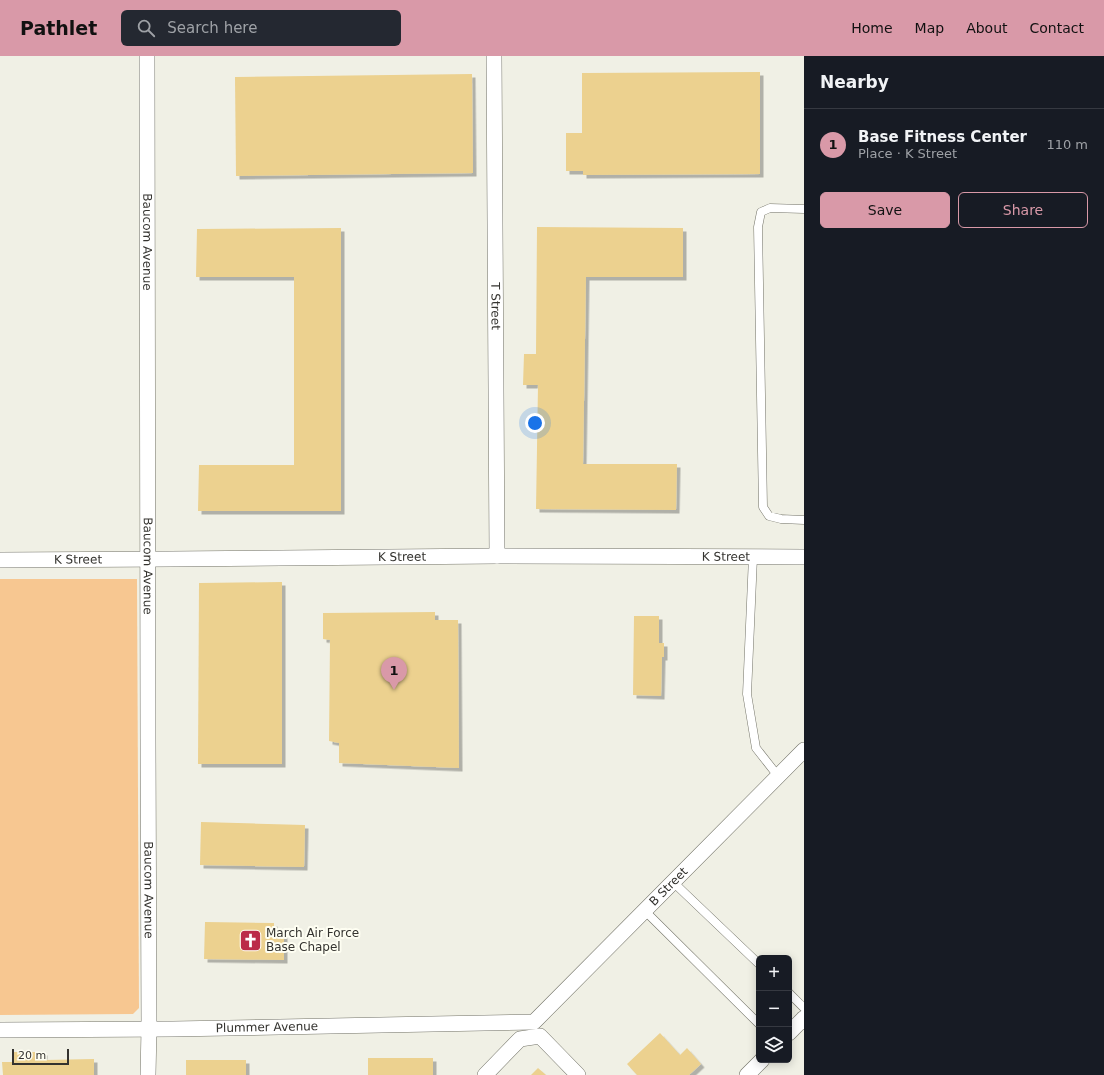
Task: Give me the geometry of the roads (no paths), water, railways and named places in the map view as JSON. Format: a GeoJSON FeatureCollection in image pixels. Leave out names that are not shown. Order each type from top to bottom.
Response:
{"type":"FeatureCollection","features":[{"type":"Feature","properties":{"kind":"street","name":"Baucom Avenue"},"geometry":{"type":"LineString","coordinates":[[147,56],[148,1075]]}},
{"type":"Feature","properties":{"kind":"street","name":"T Street"},"geometry":{"type":"LineString","coordinates":[[494,56],[496,556]]}},
{"type":"Feature","properties":{"kind":"street","name":"K Street"},"geometry":{"type":"LineString","coordinates":[[0,560],[496,556],[804,557]]}},
{"type":"Feature","properties":{"kind":"street","name":"B Street"},"geometry":{"type":"LineString","coordinates":[[534,1022],[804,750]]}},
{"type":"Feature","properties":{"kind":"street"},"geometry":{"type":"LineString","coordinates":[[792,1030],[804,1018]]}},
{"type":"Feature","properties":{"kind":"street","name":"Plummer Avenue"},"geometry":{"type":"LineString","coordinates":[[0,1030],[149,1029],[534,1022]]}},
{"type":"Feature","properties":{"kind":"street"},"geometry":{"type":"LineString","coordinates":[[485,1075],[520,1039],[540,1036],[578,1075]]}},
{"type":"Feature","properties":{"kind":"street"},"geometry":{"type":"LineString","coordinates":[[747,1075],[759,1063]]}},
{"type":"Feature","properties":{"kind":"lane"},"geometry":{"type":"LineString","coordinates":[[804,213],[804,209],[770,208],[761,212],[758,227],[763,507],[768,516],[781,519],[804,520]]}},
{"type":"Feature","properties":{"kind":"lane"},"geometry":{"type":"LineString","coordinates":[[753,557],[747,694],[756,748],[778,776]]}},
{"type":"Feature","properties":{"kind":"lane"},"geometry":{"type":"LineString","coordinates":[[673,882],[756,961]]}},
{"type":"Feature","properties":{"kind":"lane"},"geometry":{"type":"LineString","coordinates":[[645,911],[756,1021]]}},
{"type":"Feature","properties":{"kind":"lane"},"geometry":{"type":"LineString","coordinates":[[792,996],[804,1008]]}},
{"type":"Feature","properties":{"kind":"place","name":"Base Fitness Center"},"geometry":{"type":"Point","coordinates":[394,690]}},
{"type":"Feature","properties":{"kind":"place","name":"March Air Force Base Chapel"},"geometry":{"type":"Point","coordinates":[250,940]}}]}
